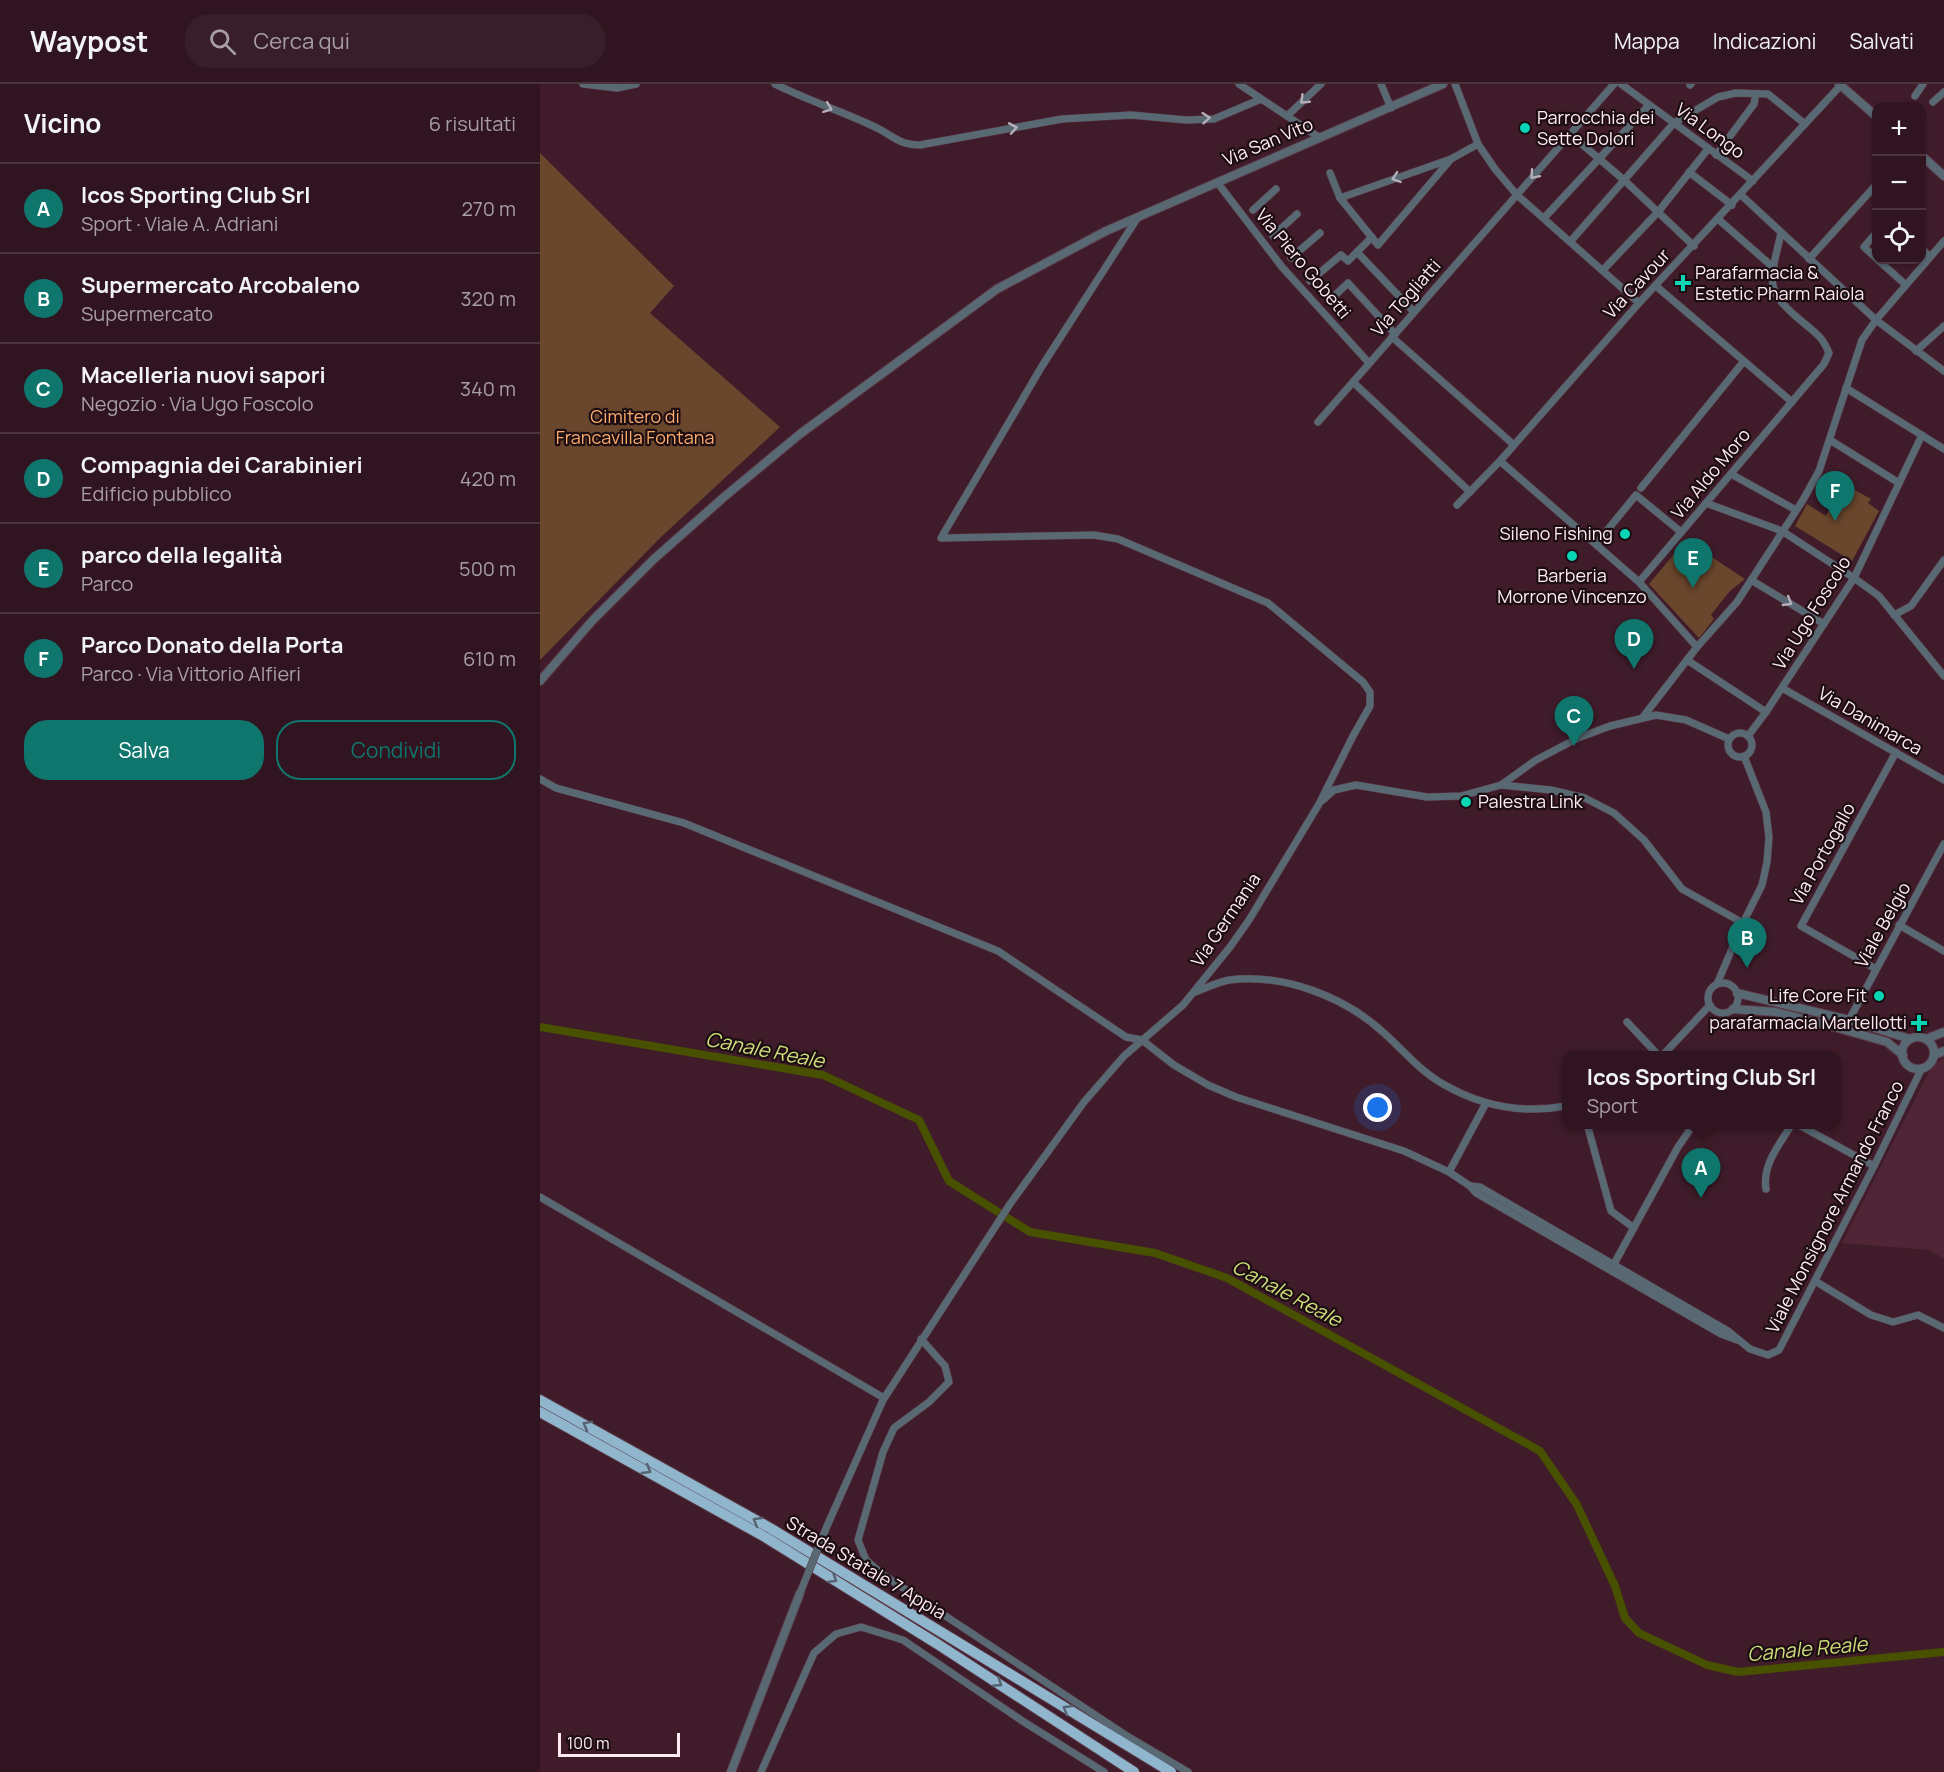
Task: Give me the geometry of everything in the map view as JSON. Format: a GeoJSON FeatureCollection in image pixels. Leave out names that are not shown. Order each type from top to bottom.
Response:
{"type":"FeatureCollection","features":[{"type":"Feature","properties":{"kind":"highway","name":"Strada Statale 7 Appia"},"geometry":{"type":"LineString","coordinates":[[540,1400],[770,1528],[1171,1772]]}},
{"type":"Feature","properties":{"kind":"highway","name":"Strada Statale 7 Appia"},"geometry":{"type":"LineString","coordinates":[[540,1412],[765,1537],[939,1645],[1134,1772]]}},
{"type":"Feature","properties":{"kind":"street"},"geometry":{"type":"LineString","coordinates":[[583,84],[617,88],[636,84]]}},
{"type":"Feature","properties":{"kind":"street"},"geometry":{"type":"LineString","coordinates":[[775,84],[803,99],[875,126],[903,144],[920,145],[1062,119],[1131,115],[1186,120],[1214,119],[1261,99]]}},
{"type":"Feature","properties":{"kind":"street"},"geometry":{"type":"LineString","coordinates":[[1239,84],[1320,138]]}},
{"type":"Feature","properties":{"kind":"street"},"geometry":{"type":"LineString","coordinates":[[1287,117],[1320,84]]}},
{"type":"Feature","properties":{"kind":"street"},"geometry":{"type":"LineString","coordinates":[[1380,84],[1391,108]]}},
{"type":"Feature","properties":{"kind":"street","name":"Via San Vito"},"geometry":{"type":"LineString","coordinates":[[540,681],[592,621],[654,559],[724,497],[800,434],[997,289],[1138,216],[1443,84]]}},
{"type":"Feature","properties":{"kind":"street"},"geometry":{"type":"LineString","coordinates":[[1455,84],[1478,144],[1495,169],[1517,195],[1639,303]]}},
{"type":"Feature","properties":{"kind":"street","name":"Via Togliatti"},"geometry":{"type":"LineString","coordinates":[[1318,422],[1614,84]]}},
{"type":"Feature","properties":{"kind":"street","name":"Via Longo"},"geometry":{"type":"LineString","coordinates":[[1621,84],[1754,181]]}},
{"type":"Feature","properties":{"kind":"street"},"geometry":{"type":"LineString","coordinates":[[1915,96],[1923,84]]}},
{"type":"Feature","properties":{"kind":"street"},"geometry":{"type":"LineString","coordinates":[[1840,85],[1872,113]]}},
{"type":"Feature","properties":{"kind":"street","name":"Via Cavour"},"geometry":{"type":"LineString","coordinates":[[1457,505],[1500,461],[1639,303],[1732,205],[1840,85]]}},
{"type":"Feature","properties":{"kind":"street"},"geometry":{"type":"LineString","coordinates":[[1933,102],[1944,92]]}},
{"type":"Feature","properties":{"kind":"street"},"geometry":{"type":"LineString","coordinates":[[1570,242],[1674,123],[1718,97],[1736,93],[1768,94],[1805,124]]}},
{"type":"Feature","properties":{"kind":"street"},"geometry":{"type":"LineString","coordinates":[[1716,155],[1754,104],[1756,94]]}},
{"type":"Feature","properties":{"kind":"street"},"geometry":{"type":"LineString","coordinates":[[1544,218],[1649,105]]}},
{"type":"Feature","properties":{"kind":"street"},"geometry":{"type":"LineString","coordinates":[[1570,134],[1624,180],[1694,246]]}},
{"type":"Feature","properties":{"kind":"street"},"geometry":{"type":"LineString","coordinates":[[1340,198],[1451,159],[1478,144]]}},
{"type":"Feature","properties":{"kind":"street"},"geometry":{"type":"LineString","coordinates":[[1603,270],[1658,212],[1708,149]]}},
{"type":"Feature","properties":{"kind":"street"},"geometry":{"type":"LineString","coordinates":[[1330,173],[1340,198],[1378,245],[1451,159]]}},
{"type":"Feature","properties":{"kind":"street"},"geometry":{"type":"LineString","coordinates":[[1926,160],[1944,176]]}},
{"type":"Feature","properties":{"kind":"street"},"geometry":{"type":"LineString","coordinates":[[1689,172],[1732,205]]}},
{"type":"Feature","properties":{"kind":"street","name":"Via Piero Gobetti"},"geometry":{"type":"LineString","coordinates":[[1216,182],[1282,267],[1369,363]]}},
{"type":"Feature","properties":{"kind":"street"},"geometry":{"type":"LineString","coordinates":[[1253,210],[1276,189]]}},
{"type":"Feature","properties":{"kind":"street"},"geometry":{"type":"LineString","coordinates":[[1809,259],[1872,189]]}},
{"type":"Feature","properties":{"kind":"street"},"geometry":{"type":"LineString","coordinates":[[1741,195],[1876,320],[1944,371]]}},
{"type":"Feature","properties":{"kind":"street"},"geometry":{"type":"LineString","coordinates":[[1273,236],[1297,214]]}},
{"type":"Feature","properties":{"kind":"street","name":"Via Germania"},"geometry":{"type":"LineString","coordinates":[[800,1593],[869,1428],[884,1398],[921,1339],[1010,1203],[1083,1102],[1124,1056],[1183,1005],[1230,947],[1249,920],[1319,804],[1370,706],[1370,692],[1363,682],[1268,603],[1118,538],[1094,535],[941,538],[1042,366],[1138,216]]}},
{"type":"Feature","properties":{"kind":"street"},"geometry":{"type":"LineString","coordinates":[[1718,219],[1774,268]]}},
{"type":"Feature","properties":{"kind":"street"},"geometry":{"type":"LineString","coordinates":[[1291,258],[1320,233]]}},
{"type":"Feature","properties":{"kind":"street","name":"Via Aldo Moro"},"geometry":{"type":"LineString","coordinates":[[1639,582],[1824,364],[1829,353],[1824,340],[1784,308],[1773,293],[1772,276],[1781,233]]}},
{"type":"Feature","properties":{"kind":"street"},"geometry":{"type":"LineString","coordinates":[[1310,281],[1341,255],[1348,261],[1372,237]]}},
{"type":"Feature","properties":{"kind":"street"},"geometry":{"type":"LineString","coordinates":[[1872,238],[1864,247],[1872,254]]}},
{"type":"Feature","properties":{"kind":"street"},"geometry":{"type":"LineString","coordinates":[[1643,717],[1697,647],[1737,602],[1796,510],[1819,471],[1862,340],[1876,320],[1944,241]]}},
{"type":"Feature","properties":{"kind":"street"},"geometry":{"type":"LineString","coordinates":[[1357,252],[1414,312]]}},
{"type":"Feature","properties":{"kind":"street"},"geometry":{"type":"LineString","coordinates":[[1926,252],[1930,256]]}},
{"type":"Feature","properties":{"kind":"street"},"geometry":{"type":"LineString","coordinates":[[1883,264],[1906,285]]}},
{"type":"Feature","properties":{"kind":"street"},"geometry":{"type":"LineString","coordinates":[[1329,301],[1348,283],[1394,335],[1514,445]]}},
{"type":"Feature","properties":{"kind":"street"},"geometry":{"type":"LineString","coordinates":[[1656,286],[1792,402]]}},
{"type":"Feature","properties":{"kind":"street"},"geometry":{"type":"LineString","coordinates":[[1916,351],[1944,326]]}},
{"type":"Feature","properties":{"kind":"street"},"geometry":{"type":"LineString","coordinates":[[1641,488],[1744,362]]}},
{"type":"Feature","properties":{"kind":"street"},"geometry":{"type":"LineString","coordinates":[[1353,382],[1470,492]]}},
{"type":"Feature","properties":{"kind":"street"},"geometry":{"type":"LineString","coordinates":[[1846,388],[1944,449]]}},
{"type":"Feature","properties":{"kind":"street","name":"Via Ugo Foscolo"},"geometry":{"type":"LineString","coordinates":[[1748,736],[1854,578],[1922,435]]}},
{"type":"Feature","properties":{"kind":"street"},"geometry":{"type":"LineString","coordinates":[[1830,440],[1899,483]]}},
{"type":"Feature","properties":{"kind":"street"},"geometry":{"type":"LineString","coordinates":[[1500,461],[1639,582],[1697,647]]}},
{"type":"Feature","properties":{"kind":"street"},"geometry":{"type":"LineString","coordinates":[[1731,474],[1796,510]]}},
{"type":"Feature","properties":{"kind":"street"},"geometry":{"type":"LineString","coordinates":[[1596,544],[1636,495],[1681,532]]}},
{"type":"Feature","properties":{"kind":"street"},"geometry":{"type":"LineString","coordinates":[[1706,503],[1782,531],[1854,578],[1879,597],[1944,676]]}},
{"type":"Feature","properties":{"kind":"street"},"geometry":{"type":"LineString","coordinates":[[1894,615],[1911,606],[1944,560]]}},
{"type":"Feature","properties":{"kind":"street"},"geometry":{"type":"LineString","coordinates":[[1751,580],[1824,624]]}},
{"type":"Feature","properties":{"kind":"street"},"geometry":{"type":"LineString","coordinates":[[1687,660],[1766,712]]}},
{"type":"Feature","properties":{"kind":"street","name":"Via Danimarca"},"geometry":{"type":"LineString","coordinates":[[1782,688],[1944,780]]}},
{"type":"Feature","properties":{"kind":"street"},"geometry":{"type":"LineString","coordinates":[[1501,785],[1536,760],[1578,738],[1643,717],[1656,715],[1686,720],[1729,739]]}},
{"type":"Feature","properties":{"kind":"street"},"geometry":{"type":"LineString","coordinates":[[1739,733],[1748,736],[1752,745],[1750,751],[1744,756],[1734,756],[1727,745],[1729,739],[1739,733]]}},
{"type":"Feature","properties":{"kind":"street","name":"Via Portogallo"},"geometry":{"type":"LineString","coordinates":[[1876,969],[1801,926],[1896,752]]}},
{"type":"Feature","properties":{"kind":"street"},"geometry":{"type":"LineString","coordinates":[[1737,993],[1737,1002],[1729,1012],[1718,1012],[1710,1005],[1709,992],[1717,984],[1762,885],[1767,862],[1769,837],[1766,812],[1744,756]]}},
{"type":"Feature","properties":{"kind":"street","name":"Viale Monsignore Armando Franco"},"geometry":{"type":"LineString","coordinates":[[540,780],[556,788],[684,823],[998,951],[1126,1037],[1142,1040],[1174,1065],[1208,1085],[1236,1097],[1404,1151],[1449,1172],[1470,1186],[1476,1193],[1721,1334],[1737,1340]]}},
{"type":"Feature","properties":{"kind":"street"},"geometry":{"type":"LineString","coordinates":[[1319,804],[1334,790],[1356,785],[1427,797],[1461,795],[1501,785],[1551,790],[1585,798],[1614,813],[1644,840],[1682,889],[1743,923]]}},
{"type":"Feature","properties":{"kind":"street","name":"Viale Belgio"},"geometry":{"type":"LineString","coordinates":[[1849,1020],[1899,925],[1943,850]]}},
{"type":"Feature","properties":{"kind":"street"},"geometry":{"type":"LineString","coordinates":[[1899,925],[1944,951]]}},
{"type":"Feature","properties":{"kind":"street"},"geometry":{"type":"LineString","coordinates":[[1193,993],[1227,980],[1259,979],[1297,986],[1329,996],[1358,1013],[1383,1032],[1415,1065],[1443,1084],[1486,1103],[1506,1107],[1544,1110],[1562,1107]]}},
{"type":"Feature","properties":{"kind":"street"},"geometry":{"type":"LineString","coordinates":[[1717,984],[1730,985],[1737,993],[1849,1020],[1910,1039],[1921,1037],[1933,1047],[1934,1055]]}},
{"type":"Feature","properties":{"kind":"street"},"geometry":{"type":"LineString","coordinates":[[1666,1051],[1710,1005]]}},
{"type":"Feature","properties":{"kind":"street"},"geometry":{"type":"LineString","coordinates":[[1733,1009],[1776,1012],[1887,1042],[1902,1055],[1911,1067],[1927,1066],[1934,1055],[1944,1051]]}},
{"type":"Feature","properties":{"kind":"street"},"geometry":{"type":"LineString","coordinates":[[1627,1022],[1656,1051]]}},
{"type":"Feature","properties":{"kind":"street"},"geometry":{"type":"LineString","coordinates":[[1926,1039],[1944,1032]]}},
{"type":"Feature","properties":{"kind":"street"},"geometry":{"type":"LineString","coordinates":[[1902,1055],[1903,1048],[1910,1039]]}},
{"type":"Feature","properties":{"kind":"street","name":"Viale Monsignore Armando Franco"},"geometry":{"type":"LineString","coordinates":[[1470,1186],[1480,1187],[1728,1331],[1750,1349],[1768,1355],[1779,1350],[1922,1068]]}},
{"type":"Feature","properties":{"kind":"street"},"geometry":{"type":"LineString","coordinates":[[1449,1172],[1486,1103]]}},
{"type":"Feature","properties":{"kind":"street"},"geometry":{"type":"LineString","coordinates":[[1588,1129],[1611,1211],[1634,1228]]}},
{"type":"Feature","properties":{"kind":"street"},"geometry":{"type":"LineString","coordinates":[[1614,1264],[1688,1129]]}},
{"type":"Feature","properties":{"kind":"street"},"geometry":{"type":"LineString","coordinates":[[1766,1189],[1768,1164],[1790,1129]]}},
{"type":"Feature","properties":{"kind":"street"},"geometry":{"type":"LineString","coordinates":[[1805,1129],[1874,1166]]}},
{"type":"Feature","properties":{"kind":"street"},"geometry":{"type":"LineString","coordinates":[[540,1197],[884,1398]]}},
{"type":"Feature","properties":{"kind":"street"},"geometry":{"type":"LineString","coordinates":[[1815,1281],[1871,1315],[1893,1322],[1918,1315],[1944,1328]]}},
{"type":"Feature","properties":{"kind":"street"},"geometry":{"type":"LineString","coordinates":[[921,1339],[945,1366],[949,1382],[929,1402],[894,1428],[883,1452],[858,1540],[866,1560],[882,1574],[1127,1736],[1188,1772]]}},
{"type":"Feature","properties":{"kind":"street"},"geometry":{"type":"LineString","coordinates":[[731,1772],[800,1593]]}},
{"type":"Feature","properties":{"kind":"street"},"geometry":{"type":"LineString","coordinates":[[761,1772],[814,1653],[836,1634],[861,1628],[903,1640],[1024,1722],[1104,1772]]}},
{"type":"Feature","properties":{"kind":"shaded area"},"geometry":{"type":"Polygon","coordinates":[[[1944,1058],[1944,1259],[1930,1250],[1842,1243],[1932,1066],[1944,1058]]]}},
{"type":"Feature","properties":{"kind":"green space","name":"Cimitero di Francavilla Fontana"},"geometry":{"type":"Polygon","coordinates":[[[540,153],[674,286],[650,313],[780,427],[660,538],[540,660],[540,153]]]}},
{"type":"Feature","properties":{"kind":"green space"},"geometry":{"type":"Polygon","coordinates":[[[1844,484],[1871,499],[1868,503],[1879,511],[1852,561],[1795,526],[1807,504],[1826,516],[1844,484]]]}},
{"type":"Feature","properties":{"kind":"green space"},"geometry":{"type":"Polygon","coordinates":[[[1686,540],[1745,579],[1729,592],[1711,615],[1714,619],[1699,638],[1649,584],[1686,540]]]}},
{"type":"Feature","properties":{"kind":"waterway","name":"Canale Reale"},"geometry":{"type":"LineString","coordinates":[[540,1027],[823,1075],[919,1120],[949,1181],[1030,1232],[1155,1253],[1227,1278],[1540,1451],[1577,1505],[1615,1586],[1625,1618],[1639,1633],[1707,1665],[1738,1672],[1944,1652]]}},
{"type":"Feature","properties":{"kind":"place","name":"Parrocchia dei Sette Dolori"},"geometry":{"type":"Point","coordinates":[1525,128]}},
{"type":"Feature","properties":{"kind":"place","name":"Parafarmacia & Estetic Pharm Raiola"},"geometry":{"type":"Point","coordinates":[1683,283]}},
{"type":"Feature","properties":{"kind":"place","name":"Parco Donato della Porta"},"geometry":{"type":"Point","coordinates":[1835,521]}},
{"type":"Feature","properties":{"kind":"place","name":"Sileno Fishing"},"geometry":{"type":"Point","coordinates":[1625,534]}},
{"type":"Feature","properties":{"kind":"place","name":"Barberia Morrone Vincenzo"},"geometry":{"type":"Point","coordinates":[1572,556]}},
{"type":"Feature","properties":{"kind":"place","name":"parco della legalità"},"geometry":{"type":"Point","coordinates":[1693,588]}},
{"type":"Feature","properties":{"kind":"place","name":"Compagnia dei Carabinieri"},"geometry":{"type":"Point","coordinates":[1634,669]}},
{"type":"Feature","properties":{"kind":"place","name":"Macelleria nuovi sapori"},"geometry":{"type":"Point","coordinates":[1574,746]}},
{"type":"Feature","properties":{"kind":"place","name":"Palestra Link"},"geometry":{"type":"Point","coordinates":[1466,802]}},
{"type":"Feature","properties":{"kind":"place","name":"Supermercato Arcobaleno"},"geometry":{"type":"Point","coordinates":[1747,968]}},
{"type":"Feature","properties":{"kind":"place","name":"Life Core Fit"},"geometry":{"type":"Point","coordinates":[1879,996]}},
{"type":"Feature","properties":{"kind":"place","name":"parafarmacia Martellotti"},"geometry":{"type":"Point","coordinates":[1919,1023]}},
{"type":"Feature","properties":{"kind":"place","name":"Icos Sporting Club Srl"},"geometry":{"type":"Point","coordinates":[1701,1198]}}]}
